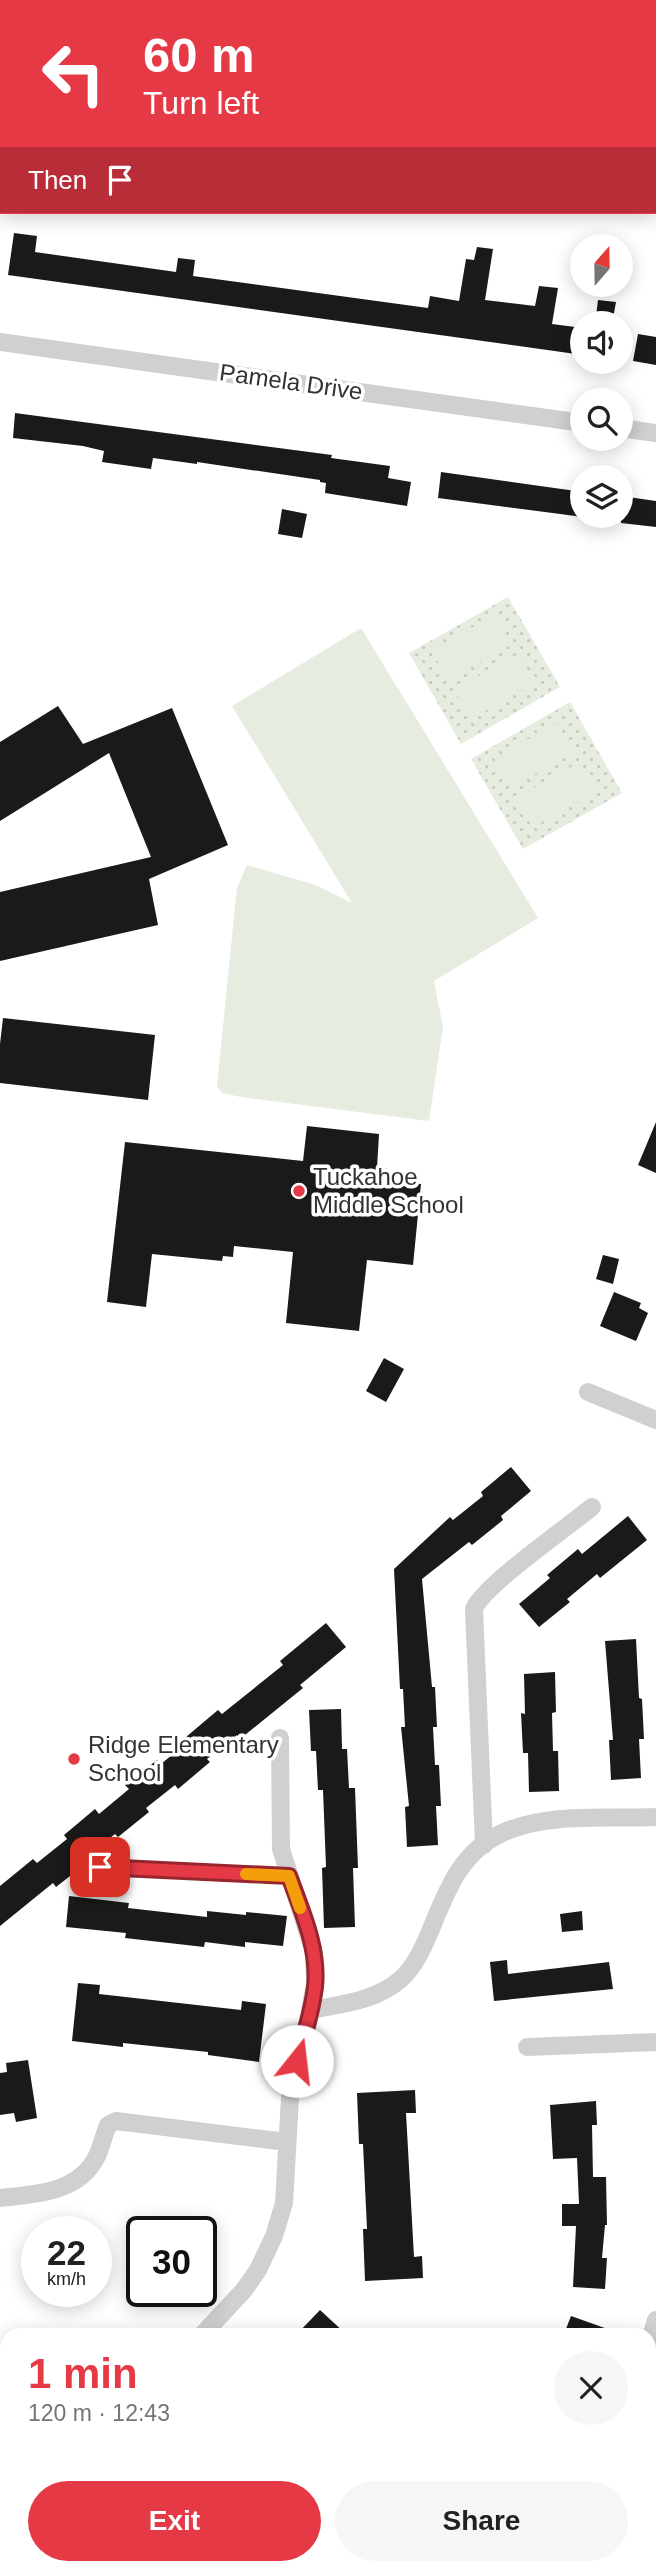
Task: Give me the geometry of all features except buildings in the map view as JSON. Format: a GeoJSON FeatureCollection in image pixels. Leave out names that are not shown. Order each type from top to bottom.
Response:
{"type":"FeatureCollection","features":[{"type":"Feature","properties":{"kind":"street","name":"Pamela Drive"},"geometry":{"type":"LineString","coordinates":[[0,342],[570,421]]}},
{"type":"Feature","properties":{"kind":"street"},"geometry":{"type":"LineString","coordinates":[[633,430],[656,433]]}},
{"type":"Feature","properties":{"kind":"street"},"geometry":{"type":"LineString","coordinates":[[588,1392],[656,1420]]}},
{"type":"Feature","properties":{"kind":"street"},"geometry":{"type":"LineString","coordinates":[[484,1845],[474,1609],[478,1600],[496,1583],[592,1507]]}},
{"type":"Feature","properties":{"kind":"street"},"geometry":{"type":"LineString","coordinates":[[209,2328],[244,2290],[265,2261],[284,2203],[291,2081],[311,2010],[315,1984],[314,1952],[281,1849],[280,1738]]}},
{"type":"Feature","properties":{"kind":"street"},"geometry":{"type":"LineString","coordinates":[[311,2010],[370,1997],[401,1979],[422,1950],[454,1876],[464,1863],[501,1833],[520,1826],[558,1820],[656,1817]]}},
{"type":"Feature","properties":{"kind":"street"},"geometry":{"type":"LineString","coordinates":[[527,2048],[656,2042]]}},
{"type":"Feature","properties":{"kind":"street"},"geometry":{"type":"LineString","coordinates":[[0,2199],[48,2192],[82,2178],[96,2157],[108,2125],[116,2121],[287,2143]]}},
{"type":"Feature","properties":{"kind":"lane"},"geometry":{"type":"LineString","coordinates":[[100,1867],[289,1876]]}},
{"type":"Feature","properties":{"kind":"shaded area"},"geometry":{"type":"Polygon","coordinates":[[[508,597],[560,687],[461,744],[409,653],[508,597]]]}},
{"type":"Feature","properties":{"kind":"shaded area"},"geometry":{"type":"Polygon","coordinates":[[[495,615],[512,644],[448,680],[431,650],[495,615]]]}},
{"type":"Feature","properties":{"kind":"shaded area"},"geometry":{"type":"Polygon","coordinates":[[[361,628],[538,918],[434,981],[443,1027],[429,1121],[241,1097],[222,1093],[217,1086],[237,888],[247,865],[315,885],[352,903],[232,706],[361,628]]]}},
{"type":"Feature","properties":{"kind":"shaded area"},"geometry":{"type":"Polygon","coordinates":[[[518,654],[535,683],[471,719],[454,690],[518,654]]]}},
{"type":"Feature","properties":{"kind":"shaded area"},"geometry":{"type":"Polygon","coordinates":[[[570,702],[622,793],[523,849],[471,759],[570,702]]]}},
{"type":"Feature","properties":{"kind":"shaded area"},"geometry":{"type":"Polygon","coordinates":[[[557,723],[574,752],[510,788],[494,758],[557,723]]]}},
{"type":"Feature","properties":{"kind":"shaded area"},"geometry":{"type":"Polygon","coordinates":[[[580,762],[597,792],[533,827],[516,798],[580,762]]]}},
{"type":"Feature","properties":{"kind":"slow traffic"},"geometry":{"type":"LineString","coordinates":[[246,1874],[289,1876],[300,1908]]}},
{"type":"Feature","properties":{"kind":"place","name":"Tuckahoe Middle School"},"geometry":{"type":"Point","coordinates":[299,1191]}},
{"type":"Feature","properties":{"kind":"place","name":"Ridge Elementary School"},"geometry":{"type":"Point","coordinates":[74,1759]}},
{"type":"Feature","properties":{"kind":"route"},"geometry":{"type":"LineString","coordinates":[[100,1867],[289,1876],[314,1952],[315,1984],[309,2022],[297,2061]]}}]}
